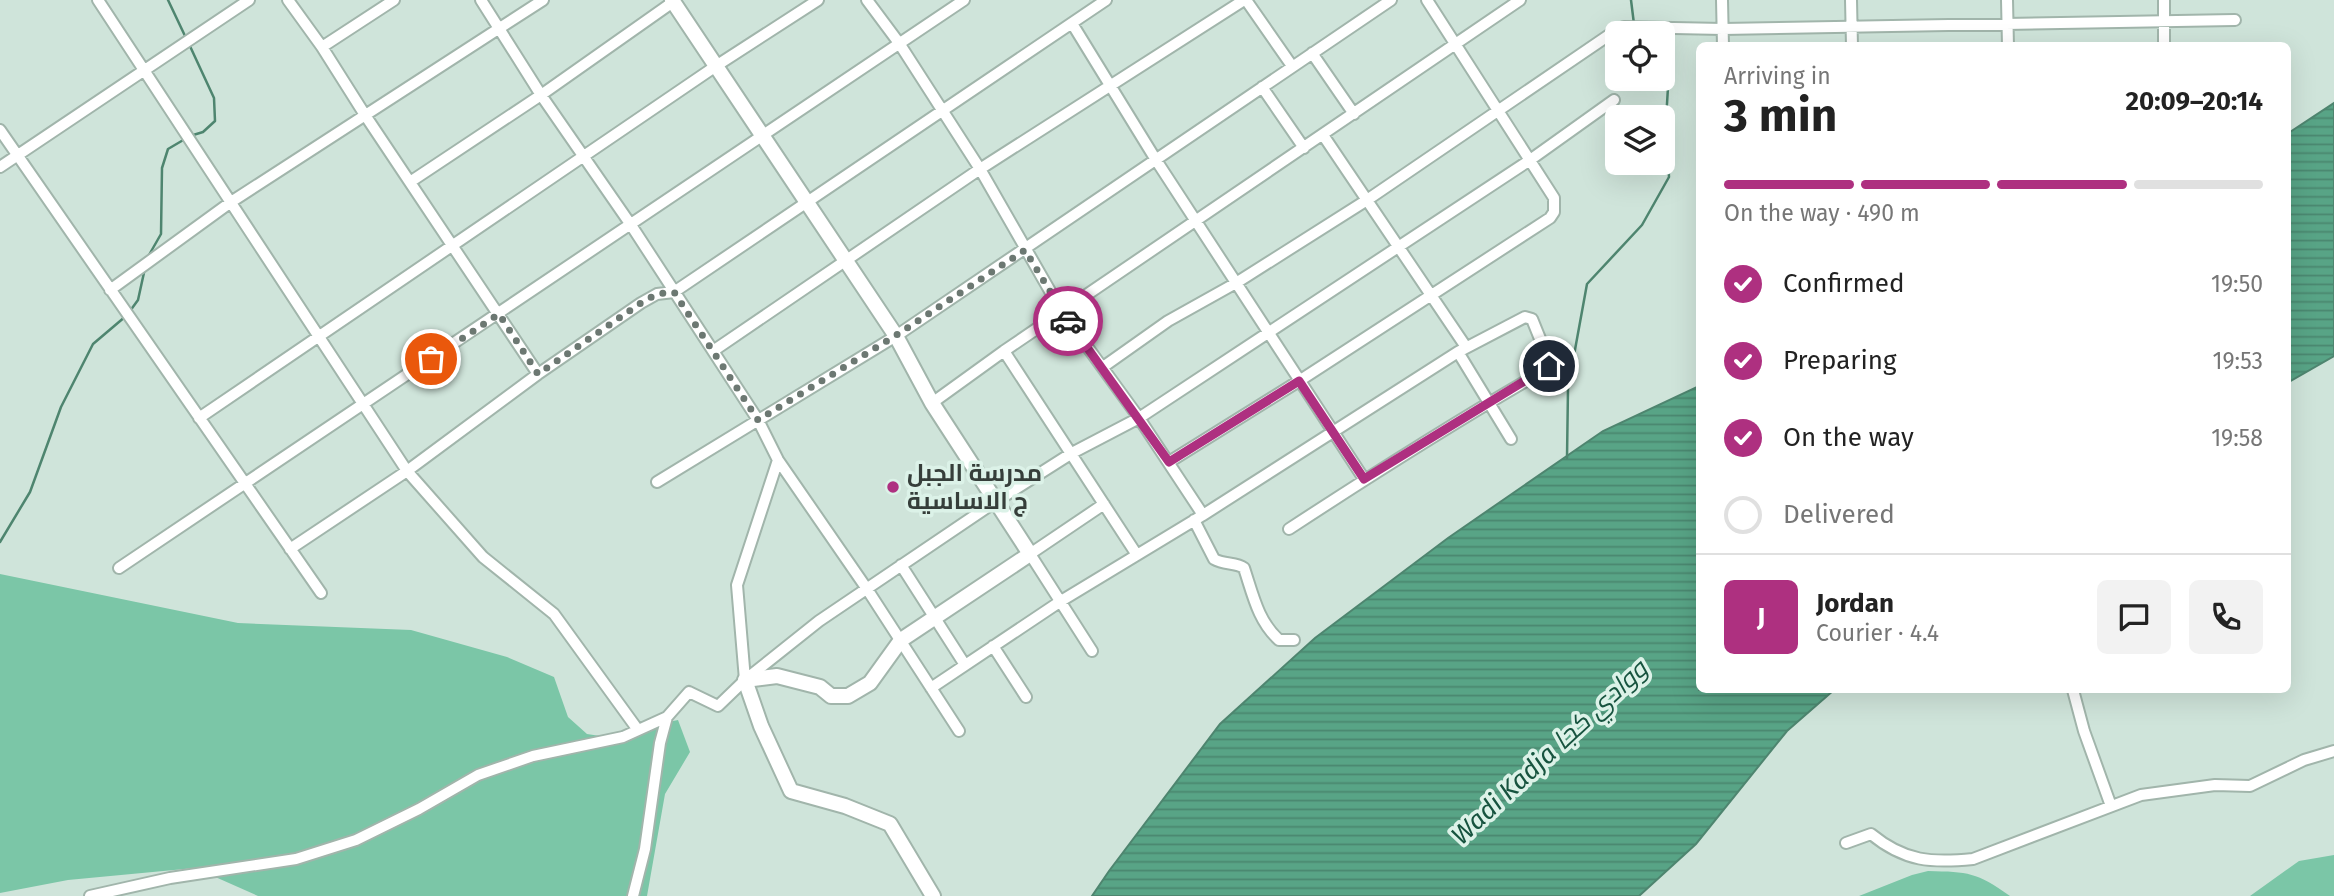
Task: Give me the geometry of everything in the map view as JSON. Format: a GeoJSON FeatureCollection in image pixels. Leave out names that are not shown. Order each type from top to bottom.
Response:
{"type":"FeatureCollection","features":[{"type":"Feature","properties":{"kind":"main road"},"geometry":{"type":"LineString","coordinates":[[672,1],[895,336],[932,403],[1030,554],[901,640],[870,683],[848,696],[831,696],[820,687],[777,676],[745,680],[761,726],[791,791],[845,806],[890,824],[933,896]]}},
{"type":"Feature","properties":{"kind":"street"},"geometry":{"type":"LineString","coordinates":[[98,0],[407,471],[483,557],[554,614],[638,730]]}},
{"type":"Feature","properties":{"kind":"street"},"geometry":{"type":"LineString","coordinates":[[0,167],[249,0]]}},
{"type":"Feature","properties":{"kind":"street"},"geometry":{"type":"LineString","coordinates":[[288,0],[322,47],[538,374]]}},
{"type":"Feature","properties":{"kind":"street"},"geometry":{"type":"LineString","coordinates":[[322,47],[394,0]]}},
{"type":"Feature","properties":{"kind":"street"},"geometry":{"type":"LineString","coordinates":[[481,0],[541,95],[631,225],[758,420],[778,460],[867,589],[959,731]]}},
{"type":"Feature","properties":{"kind":"street"},"geometry":{"type":"LineString","coordinates":[[110,290],[231,202],[543,0]]}},
{"type":"Feature","properties":{"kind":"street"},"geometry":{"type":"LineString","coordinates":[[199,418],[716,66],[818,0]]}},
{"type":"Feature","properties":{"kind":"street"},"geometry":{"type":"LineString","coordinates":[[867,0],[899,43],[980,169],[1062,312],[1169,462],[1198,518],[1214,559],[1244,568],[1258,610],[1270,631],[1279,640],[1294,640]]}},
{"type":"Feature","properties":{"kind":"street"},"geometry":{"type":"LineString","coordinates":[[119,568],[964,0]]}},
{"type":"Feature","properties":{"kind":"street"},"geometry":{"type":"LineString","coordinates":[[290,549],[407,471],[538,374],[641,303],[657,294],[674,292],[807,205],[1106,0]]}},
{"type":"Feature","properties":{"kind":"street"},"geometry":{"type":"LineString","coordinates":[[713,351],[980,169],[1245,0],[1292,66]]}},
{"type":"Feature","properties":{"kind":"street"},"geometry":{"type":"LineString","coordinates":[[657,482],[895,336],[1391,0]]}},
{"type":"Feature","properties":{"kind":"street"},"geometry":{"type":"LineString","coordinates":[[1169,462],[1299,381],[1550,218],[1554,212],[1554,198],[1427,0]]}},
{"type":"Feature","properties":{"kind":"street"},"geometry":{"type":"LineString","coordinates":[[932,403],[1004,351],[1520,0]]}},
{"type":"Feature","properties":{"kind":"street"},"geometry":{"type":"LineString","coordinates":[[1722,0],[1723,42]]}},
{"type":"Feature","properties":{"kind":"street"},"geometry":{"type":"LineString","coordinates":[[1850,0],[1852,42]]}},
{"type":"Feature","properties":{"kind":"street"},"geometry":{"type":"LineString","coordinates":[[2007,0],[2008,42]]}},
{"type":"Feature","properties":{"kind":"street"},"geometry":{"type":"LineString","coordinates":[[2164,0],[2164,42]]}},
{"type":"Feature","properties":{"kind":"street"},"geometry":{"type":"LineString","coordinates":[[410,182],[541,95],[672,1]]}},
{"type":"Feature","properties":{"kind":"street"},"geometry":{"type":"LineString","coordinates":[[1103,367],[1168,321],[1236,284],[1367,200],[1624,27],[1723,29],[2235,20]]}},
{"type":"Feature","properties":{"kind":"street"},"geometry":{"type":"LineString","coordinates":[[1073,25],[1266,332],[1364,479]]}},
{"type":"Feature","properties":{"kind":"street"},"geometry":{"type":"LineString","coordinates":[[1312,53],[1354,114]]}},
{"type":"Feature","properties":{"kind":"street"},"geometry":{"type":"LineString","coordinates":[[1262,87],[1304,148]]}},
{"type":"Feature","properties":{"kind":"street"},"geometry":{"type":"LineString","coordinates":[[90,896],[170,878],[296,859],[356,840],[419,809],[478,775],[533,756],[623,737],[667,717],[689,692],[719,706],[745,680],[819,621],[901,565],[1072,453],[1139,418],[1530,160],[1614,100]]}},
{"type":"Feature","properties":{"kind":"street"},"geometry":{"type":"LineString","coordinates":[[0,130],[321,593]]}},
{"type":"Feature","properties":{"kind":"street"},"geometry":{"type":"LineString","coordinates":[[1323,135],[1431,295],[1511,439]]}},
{"type":"Feature","properties":{"kind":"street"},"geometry":{"type":"LineString","coordinates":[[931,688],[1060,601],[1198,518],[1462,350],[1525,317],[1532,320],[1549,366],[1364,479],[1289,529]]}},
{"type":"Feature","properties":{"kind":"street"},"geometry":{"type":"LineString","coordinates":[[1004,351],[1138,555]]}},
{"type":"Feature","properties":{"kind":"street"},"geometry":{"type":"LineString","coordinates":[[745,680],[737,585],[778,460]]}},
{"type":"Feature","properties":{"kind":"street"},"geometry":{"type":"LineString","coordinates":[[1092,651],[1030,554],[1104,504]]}},
{"type":"Feature","properties":{"kind":"street"},"geometry":{"type":"LineString","coordinates":[[901,565],[965,665]]}},
{"type":"Feature","properties":{"kind":"street"},"geometry":{"type":"LineString","coordinates":[[993,646],[1026,698]]}},
{"type":"Feature","properties":{"kind":"street"},"geometry":{"type":"LineString","coordinates":[[2074,693],[2084,731],[2111,806]]}},
{"type":"Feature","properties":{"kind":"street"},"geometry":{"type":"LineString","coordinates":[[633,896],[645,849],[660,743],[667,717]]}},
{"type":"Feature","properties":{"kind":"street"},"geometry":{"type":"LineString","coordinates":[[1846,842],[1871,834],[1915,859],[1945,862],[1973,859],[2141,795],[2215,785],[2250,786],[2304,760],[2334,751]]}},
{"type":"Feature","properties":{"kind":"shaded area"},"geometry":{"type":"Polygon","coordinates":[[[0,574],[238,623],[411,630],[507,657],[554,677],[568,717],[587,734],[600,736],[678,720],[690,752],[665,794],[647,896],[258,896],[195,868],[68,880],[0,893],[0,574]]]}},
{"type":"Feature","properties":{"kind":"shaded area"},"geometry":{"type":"Polygon","coordinates":[[[2334,855],[2334,896],[2250,896],[2299,861],[2334,855]]]}},
{"type":"Feature","properties":{"kind":"shaded area"},"geometry":{"type":"Polygon","coordinates":[[[1928,871],[1972,875],[2010,896],[1859,896],[1928,871]]]}},
{"type":"Feature","properties":{"kind":"water"},"geometry":{"type":"Polygon","coordinates":[[[2334,103],[2334,356],[2291,381],[2291,131],[2334,103]]]}},
{"type":"Feature","properties":{"kind":"water","name":"Wadi Kadja ووادي كجا"},"geometry":{"type":"Polygon","coordinates":[[[1696,387],[1696,693],[1831,693],[1787,731],[1696,844],[1639,896],[1092,896],[1220,724],[1315,638],[1448,538],[1603,431],[1696,387]]]}},
{"type":"Feature","properties":{"kind":"waterway"},"geometry":{"type":"LineString","coordinates":[[168,0],[186,38]]}},
{"type":"Feature","properties":{"kind":"waterway"},"geometry":{"type":"LineString","coordinates":[[1631,0],[1634,21]]}},
{"type":"Feature","properties":{"kind":"waterway"},"geometry":{"type":"LineString","coordinates":[[189,44],[214,98],[215,121],[203,132],[190,136]]}},
{"type":"Feature","properties":{"kind":"waterway"},"geometry":{"type":"LineString","coordinates":[[1567,458],[1568,388],[1587,284],[1642,225],[1669,177],[1666,120],[1668,91]]}},
{"type":"Feature","properties":{"kind":"waterway"},"geometry":{"type":"LineString","coordinates":[[149,255],[161,234],[162,168],[168,149],[185,139]]}},
{"type":"Feature","properties":{"kind":"waterway"},"geometry":{"type":"LineString","coordinates":[[130,311],[138,300],[145,268]]}},
{"type":"Feature","properties":{"kind":"waterway"},"geometry":{"type":"LineString","coordinates":[[0,542],[30,492],[61,407],[93,344],[126,316]]}},
{"type":"Feature","properties":{"kind":"way so far"},"geometry":{"type":"LineString","coordinates":[[431,359],[499,314],[538,374],[641,303],[657,294],[674,292],[758,420],[895,336],[1025,250],[1068,321]]}},
{"type":"Feature","properties":{"kind":"place","name":"مدرسة الجبل ج الاساسية"},"geometry":{"type":"Point","coordinates":[893,487]}},
{"type":"Feature","properties":{"kind":"route"},"geometry":{"type":"LineString","coordinates":[[1068,321],[1169,462],[1299,381],[1364,479],[1549,366]]}}]}
